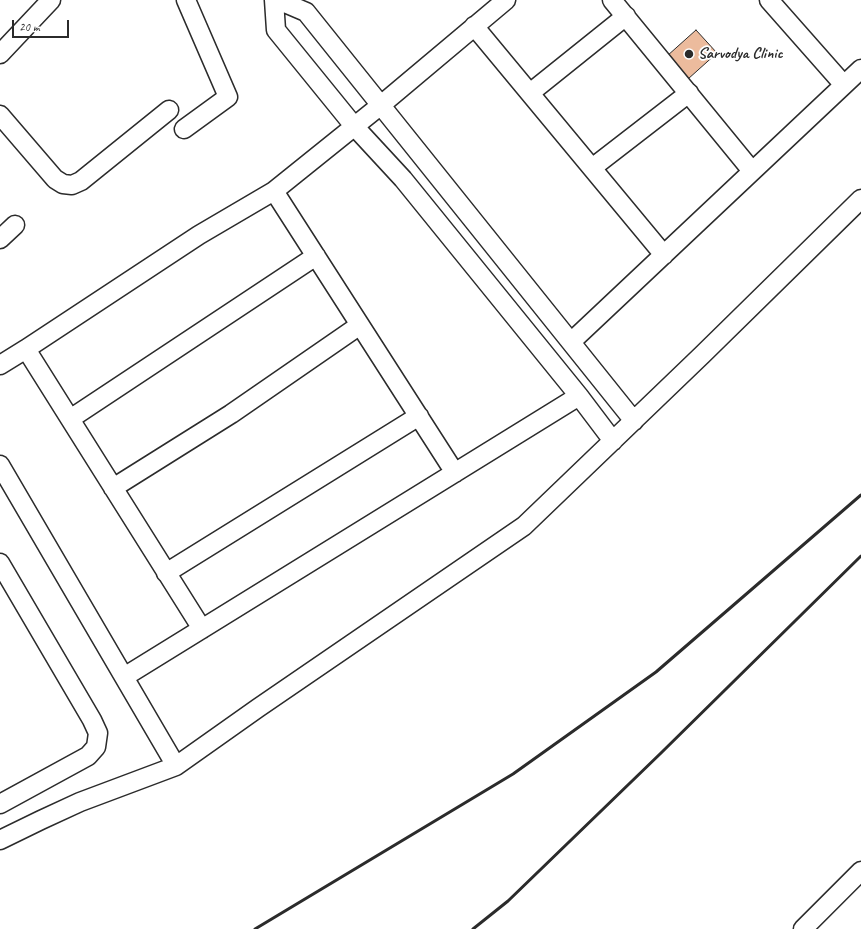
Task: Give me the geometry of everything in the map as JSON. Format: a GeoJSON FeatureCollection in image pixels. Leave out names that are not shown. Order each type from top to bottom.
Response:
{"type":"FeatureCollection","features":[{"type":"Feature","properties":{"kind":"street"},"geometry":{"type":"LineString","coordinates":[[0,54],[51,0]]}},
{"type":"Feature","properties":{"kind":"street"},"geometry":{"type":"LineString","coordinates":[[184,129],[228,97],[186,0]]}},
{"type":"Feature","properties":{"kind":"street"},"geometry":{"type":"LineString","coordinates":[[274,0],[276,30],[354,126],[403,179],[579,396],[613,441]]}},
{"type":"Feature","properties":{"kind":"street"},"geometry":{"type":"LineString","coordinates":[[278,0],[306,12],[634,421]]}},
{"type":"Feature","properties":{"kind":"street"},"geometry":{"type":"LineString","coordinates":[[0,365],[199,235],[274,191],[381,105],[506,0]]}},
{"type":"Feature","properties":{"kind":"street"},"geometry":{"type":"LineString","coordinates":[[612,0],[752,171]]}},
{"type":"Feature","properties":{"kind":"street"},"geometry":{"type":"LineString","coordinates":[[769,0],[844,85]]}},
{"type":"Feature","properties":{"kind":"street"},"geometry":{"type":"LineString","coordinates":[[530,93],[626,16]]}},
{"type":"Feature","properties":{"kind":"street"},"geometry":{"type":"LineString","coordinates":[[474,26],[664,255]]}},
{"type":"Feature","properties":{"kind":"street"},"geometry":{"type":"LineString","coordinates":[[571,342],[861,69]]}},
{"type":"Feature","properties":{"kind":"street"},"geometry":{"type":"LineString","coordinates":[[592,168],[688,93]]}},
{"type":"Feature","properties":{"kind":"street"},"geometry":{"type":"LineString","coordinates":[[0,115],[55,179],[63,184],[72,185],[81,181],[169,110]]}},
{"type":"Feature","properties":{"kind":"street"},"geometry":{"type":"LineString","coordinates":[[274,191],[456,473]]}},
{"type":"Feature","properties":{"kind":"street"},"geometry":{"type":"LineString","coordinates":[[0,840],[80,802],[176,766],[524,526],[634,421],[861,199]]}},
{"type":"Feature","properties":{"kind":"street"},"geometry":{"type":"LineString","coordinates":[[0,239],[15,225]]}},
{"type":"Feature","properties":{"kind":"street"},"geometry":{"type":"LineString","coordinates":[[70,419],[316,256]]}},
{"type":"Feature","properties":{"kind":"street"},"geometry":{"type":"LineString","coordinates":[[113,488],[231,414],[360,325]]}},
{"type":"Feature","properties":{"kind":"street"},"geometry":{"type":"LineString","coordinates":[[26,349],[202,629]]}},
{"type":"Feature","properties":{"kind":"street"},"geometry":{"type":"LineString","coordinates":[[124,677],[579,396]]}},
{"type":"Feature","properties":{"kind":"street"},"geometry":{"type":"LineString","coordinates":[[166,573],[419,416]]}},
{"type":"Feature","properties":{"kind":"street"},"geometry":{"type":"LineString","coordinates":[[0,465],[176,766]]}},
{"type":"Feature","properties":{"kind":"street"},"geometry":{"type":"LineString","coordinates":[[0,563],[92,720],[98,733],[96,747],[88,756],[0,804]]}},
{"type":"Feature","properties":{"kind":"street"},"geometry":{"type":"LineString","coordinates":[[803,929],[861,871]]}},
{"type":"Feature","properties":{"kind":"building"},"geometry":{"type":"Polygon","coordinates":[[[696,30],[717,53],[688,79],[667,56],[696,30]]]}},
{"type":"Feature","properties":{"kind":"railway"},"geometry":{"type":"LineString","coordinates":[[255,929],[513,774],[656,672],[861,495]]}},
{"type":"Feature","properties":{"kind":"railway"},"geometry":{"type":"LineString","coordinates":[[473,929],[508,901],[861,556]]}},
{"type":"Feature","properties":{"kind":"place","name":"Sarvodya Clinic"},"geometry":{"type":"Point","coordinates":[689,54]}}]}
